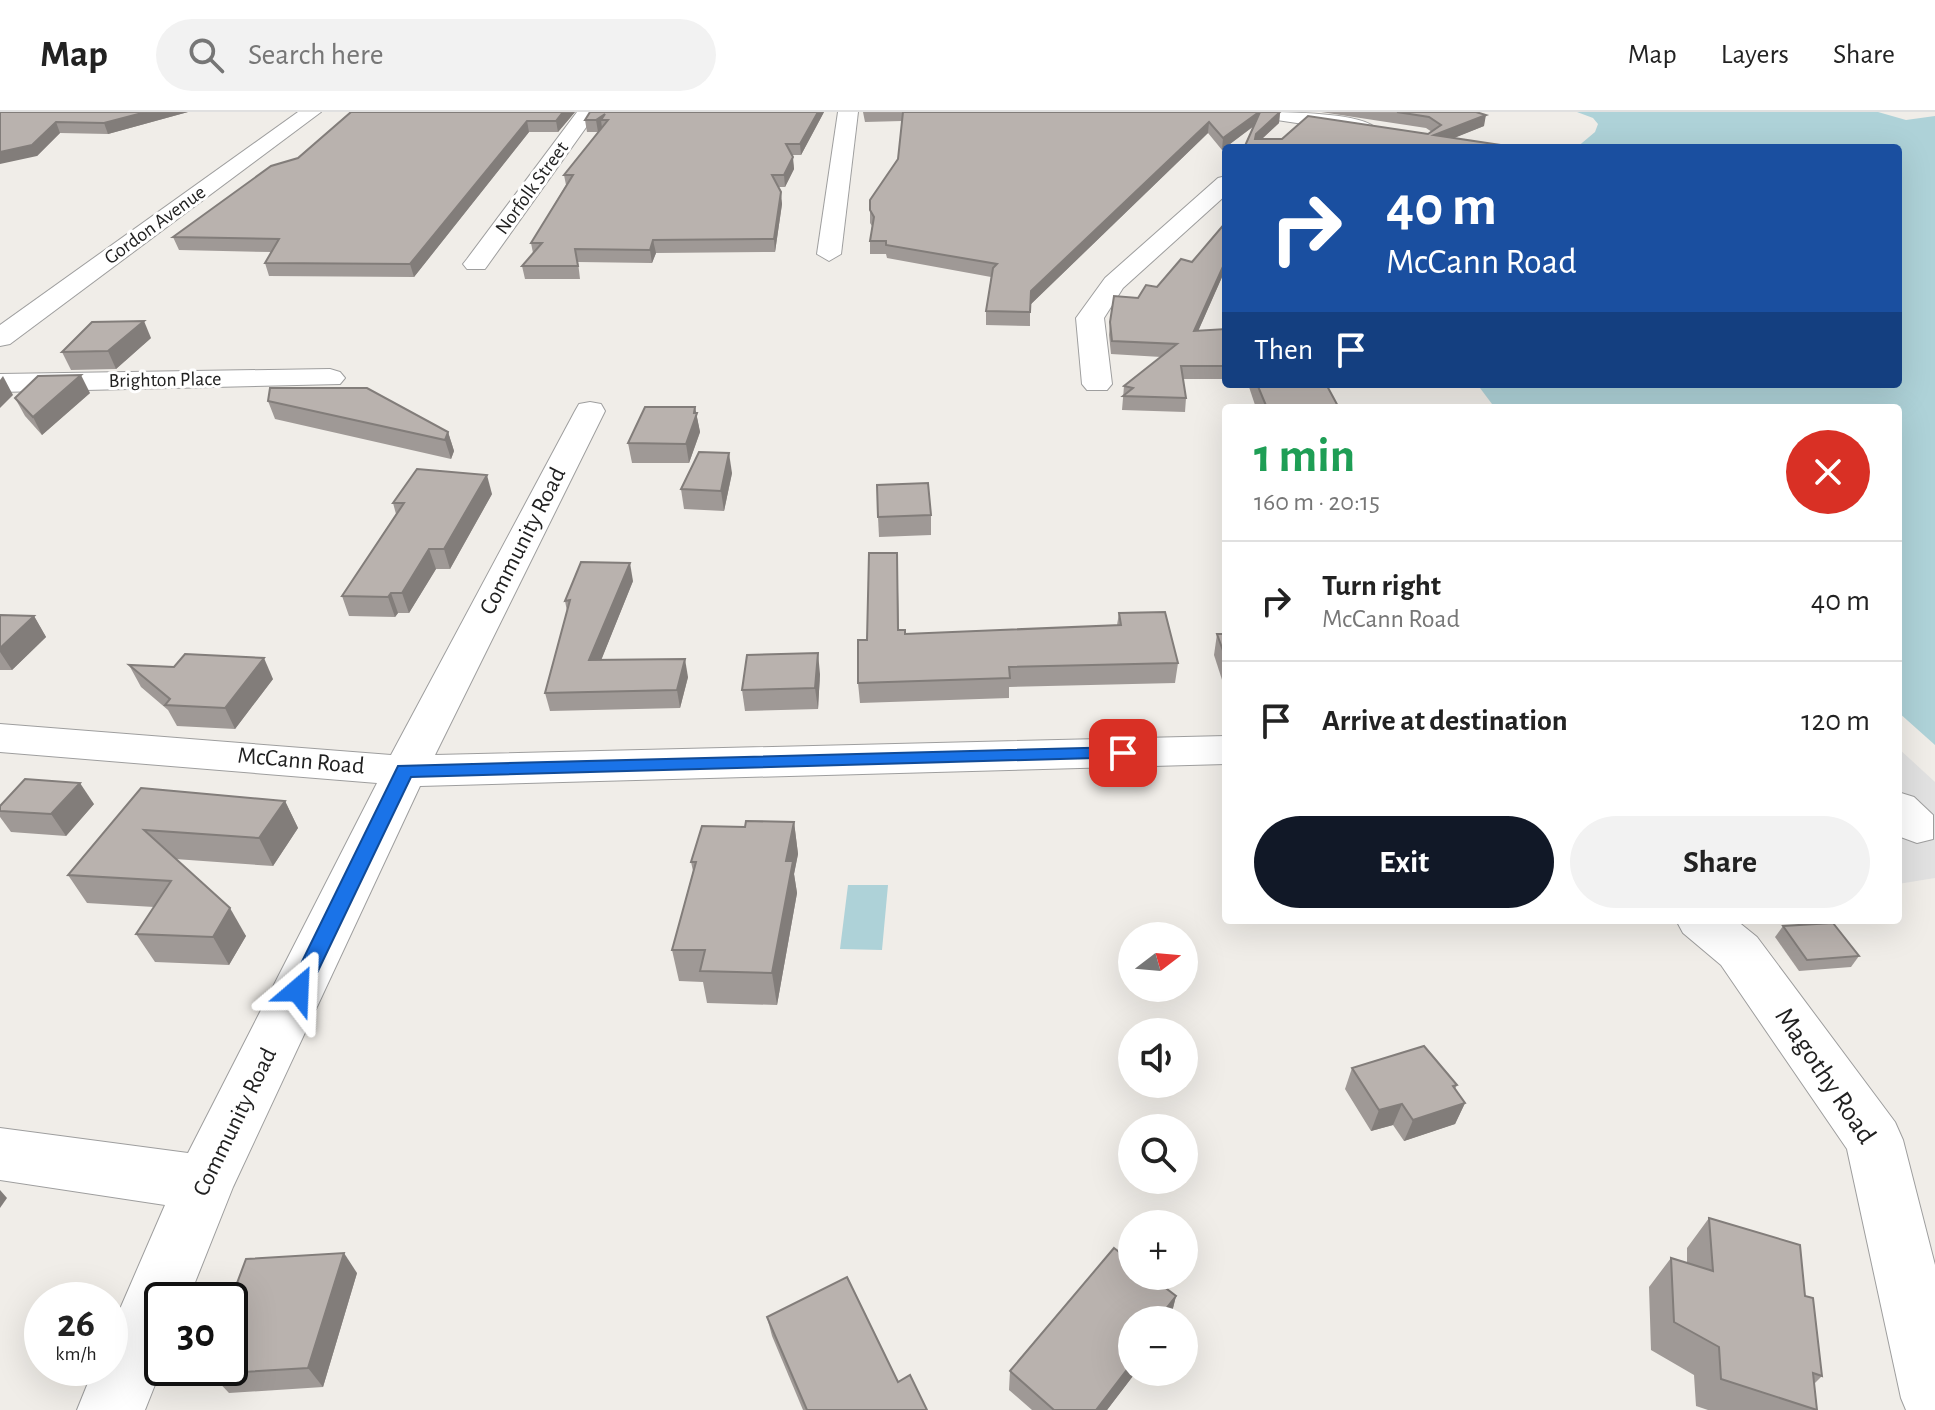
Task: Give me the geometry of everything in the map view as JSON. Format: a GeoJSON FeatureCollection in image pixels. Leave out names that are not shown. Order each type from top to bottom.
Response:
{"type":"FeatureCollection","features":[{"type":"Feature","properties":{"kind":"street","name":"Gordon Avenue"},"geometry":{"type":"LineString","coordinates":[[0,338],[311,112]]}},
{"type":"Feature","properties":{"kind":"street","name":"Norfolk Street"},"geometry":{"type":"LineString","coordinates":[[476,264],[587,112]]}},
{"type":"Feature","properties":{"kind":"street"},"geometry":{"type":"LineString","coordinates":[[829,254],[848,112]]}},
{"type":"Feature","properties":{"kind":"street"},"geometry":{"type":"LineString","coordinates":[[1263,112],[1381,130]]}},
{"type":"Feature","properties":{"kind":"street"},"geometry":{"type":"LineString","coordinates":[[1277,138],[1300,118]]}},
{"type":"Feature","properties":{"kind":"street"},"geometry":{"type":"LineString","coordinates":[[1097,384],[1090,318],[1114,283],[1222,187]]}},
{"type":"Feature","properties":{"kind":"street","name":"Brighton Place"},"geometry":{"type":"LineString","coordinates":[[0,383],[330,378]]}},
{"type":"Feature","properties":{"kind":"street","name":"Community Road"},"geometry":{"type":"LineString","coordinates":[[111,1410],[204,1183],[405,771],[590,411]]}},
{"type":"Feature","properties":{"kind":"street","name":"McCann Road"},"geometry":{"type":"LineString","coordinates":[[0,738],[158,748],[405,771],[1222,750]]}},
{"type":"Feature","properties":{"kind":"street","name":"Magothy Road"},"geometry":{"type":"LineString","coordinates":[[1706,924],[1739,951],[1874,1140],[1935,1398]]}},
{"type":"Feature","properties":{"kind":"street"},"geometry":{"type":"LineString","coordinates":[[0,1154],[204,1183]]}},
{"type":"Feature","properties":{"kind":"shaded area"},"geometry":{"type":"Polygon","coordinates":[[[1902,752],[1935,782],[1935,878],[1902,883],[1902,752]]]}},
{"type":"Feature","properties":{"kind":"water"},"geometry":{"type":"Polygon","coordinates":[[[1577,112],[1878,112],[1906,120],[1935,116],[1935,745],[1902,716],[1902,404],[1492,404],[1480,388],[1902,388],[1902,144],[1581,144],[1595,132],[1598,124],[1593,118],[1577,112]]]}},
{"type":"Feature","properties":{"kind":"water"},"geometry":{"type":"Polygon","coordinates":[[[848,885],[888,885],[882,950],[840,949],[848,885]]]}},
{"type":"Feature","properties":{"kind":"building"},"geometry":{"type":"Polygon","coordinates":[[[0,112],[146,112],[104,123],[56,122],[32,145],[0,152],[0,112]]]}},
{"type":"Feature","properties":{"kind":"building"},"geometry":{"type":"Polygon","coordinates":[[[351,112],[563,112],[556,121],[527,121],[410,264],[265,263],[279,239],[173,237],[271,166],[298,158],[351,112]]]}},
{"type":"Feature","properties":{"kind":"building"},"geometry":{"type":"Polygon","coordinates":[[[590,112],[818,112],[800,144],[786,144],[793,157],[784,175],[772,175],[781,192],[774,239],[653,240],[650,250],[575,249],[578,266],[522,266],[542,243],[531,243],[573,175],[564,175],[608,120],[601,120],[605,114],[596,120],[585,120],[590,112]]]}},
{"type":"Feature","properties":{"kind":"building"},"geometry":{"type":"Polygon","coordinates":[[[903,112],[1259,112],[1223,138],[1209,122],[1031,291],[1030,312],[986,311],[993,268],[997,264],[886,245],[886,241],[870,241],[874,217],[870,200],[898,159],[903,112]]]}},
{"type":"Feature","properties":{"kind":"building"},"geometry":{"type":"Polygon","coordinates":[[[1260,112],[1280,112],[1256,134],[1255,139],[1282,139],[1308,116],[1428,134],[1441,125],[1429,117],[1397,112],[1476,112],[1486,115],[1434,135],[1494,144],[1246,144],[1260,112]]]}},
{"type":"Feature","properties":{"kind":"building"},"geometry":{"type":"Polygon","coordinates":[[[1222,227],[1222,269],[1194,331],[1222,329],[1222,366],[1181,366],[1186,398],[1123,396],[1133,388],[1124,386],[1177,344],[1112,341],[1110,322],[1114,296],[1138,298],[1146,285],[1157,287],[1181,259],[1192,262],[1222,227]]]}},
{"type":"Feature","properties":{"kind":"building"},"geometry":{"type":"Polygon","coordinates":[[[144,321],[108,351],[62,352],[92,322],[144,321]]]}},
{"type":"Feature","properties":{"kind":"building"},"geometry":{"type":"Polygon","coordinates":[[[81,375],[33,417],[15,398],[38,376],[81,375]]]}},
{"type":"Feature","properties":{"kind":"building"},"geometry":{"type":"Polygon","coordinates":[[[270,388],[367,388],[448,432],[445,440],[268,401],[270,388]]]}},
{"type":"Feature","properties":{"kind":"building"},"geometry":{"type":"Polygon","coordinates":[[[1259,388],[1328,388],[1337,404],[1265,404],[1259,388]]]}},
{"type":"Feature","properties":{"kind":"building"},"geometry":{"type":"Polygon","coordinates":[[[645,407],[695,407],[694,413],[697,413],[686,444],[628,443],[645,407]]]}},
{"type":"Feature","properties":{"kind":"building"},"geometry":{"type":"Polygon","coordinates":[[[699,452],[729,453],[721,491],[681,489],[699,452]]]}},
{"type":"Feature","properties":{"kind":"building"},"geometry":{"type":"Polygon","coordinates":[[[417,469],[487,475],[444,549],[429,549],[402,593],[391,593],[388,597],[342,596],[404,503],[393,503],[417,469]]]}},
{"type":"Feature","properties":{"kind":"building"},"geometry":{"type":"Polygon","coordinates":[[[928,483],[931,515],[878,517],[877,485],[928,483]]]}},
{"type":"Feature","properties":{"kind":"building"},"geometry":{"type":"Polygon","coordinates":[[[869,553],[897,553],[898,630],[905,630],[905,634],[1121,625],[1119,613],[1165,612],[1178,663],[1009,667],[1010,678],[858,683],[858,640],[867,640],[869,553]]]}},
{"type":"Feature","properties":{"kind":"building"},"geometry":{"type":"Polygon","coordinates":[[[581,562],[630,563],[589,660],[685,659],[677,690],[545,693],[570,600],[565,601],[581,562]]]}},
{"type":"Feature","properties":{"kind":"building"},"geometry":{"type":"Polygon","coordinates":[[[0,615],[34,616],[0,648],[0,615]]]}},
{"type":"Feature","properties":{"kind":"building"},"geometry":{"type":"Polygon","coordinates":[[[818,653],[815,688],[742,690],[747,655],[818,653]]]}},
{"type":"Feature","properties":{"kind":"building"},"geometry":{"type":"Polygon","coordinates":[[[185,654],[264,658],[225,708],[165,705],[170,699],[129,665],[174,667],[185,654]]]}},
{"type":"Feature","properties":{"kind":"building"},"geometry":{"type":"Polygon","coordinates":[[[25,779],[80,783],[51,814],[0,811],[0,806],[25,779]]]}},
{"type":"Feature","properties":{"kind":"building"},"geometry":{"type":"Polygon","coordinates":[[[141,788],[285,801],[259,838],[144,830],[230,908],[213,937],[136,934],[171,881],[68,875],[141,788]]]}},
{"type":"Feature","properties":{"kind":"building"},"geometry":{"type":"Polygon","coordinates":[[[746,821],[794,822],[786,861],[793,861],[772,973],[700,971],[705,950],[672,950],[696,862],[691,862],[702,826],[745,827],[746,821]]]}},
{"type":"Feature","properties":{"kind":"building"},"geometry":{"type":"Polygon","coordinates":[[[1834,924],[1859,956],[1807,960],[1783,926],[1834,924]]]}},
{"type":"Feature","properties":{"kind":"building"},"geometry":{"type":"Polygon","coordinates":[[[1424,1046],[1457,1085],[1453,1086],[1465,1103],[1413,1120],[1402,1104],[1379,1110],[1352,1068],[1424,1046]]]}},
{"type":"Feature","properties":{"kind":"building"},"geometry":{"type":"Polygon","coordinates":[[[1709,1218],[1800,1245],[1805,1296],[1813,1298],[1822,1376],[1813,1373],[1817,1410],[1721,1379],[1719,1347],[1674,1322],[1671,1258],[1713,1271],[1709,1218]]]}},
{"type":"Feature","properties":{"kind":"building"},"geometry":{"type":"Polygon","coordinates":[[[1114,1248],[1118,1251],[1118,1290],[1168,1290],[1176,1296],[1168,1306],[1118,1306],[1118,1381],[1096,1410],[1054,1410],[1010,1371],[1114,1248]]]}},
{"type":"Feature","properties":{"kind":"building"},"geometry":{"type":"Polygon","coordinates":[[[344,1253],[308,1368],[248,1372],[248,1282],[237,1282],[246,1259],[344,1253]]]}},
{"type":"Feature","properties":{"kind":"building"},"geometry":{"type":"Polygon","coordinates":[[[847,1277],[898,1382],[910,1375],[927,1410],[807,1410],[767,1317],[847,1277]]]}},
{"type":"Feature","properties":{"kind":"route"},"geometry":{"type":"LineString","coordinates":[[298,990],[405,771],[1123,753]]}}]}
